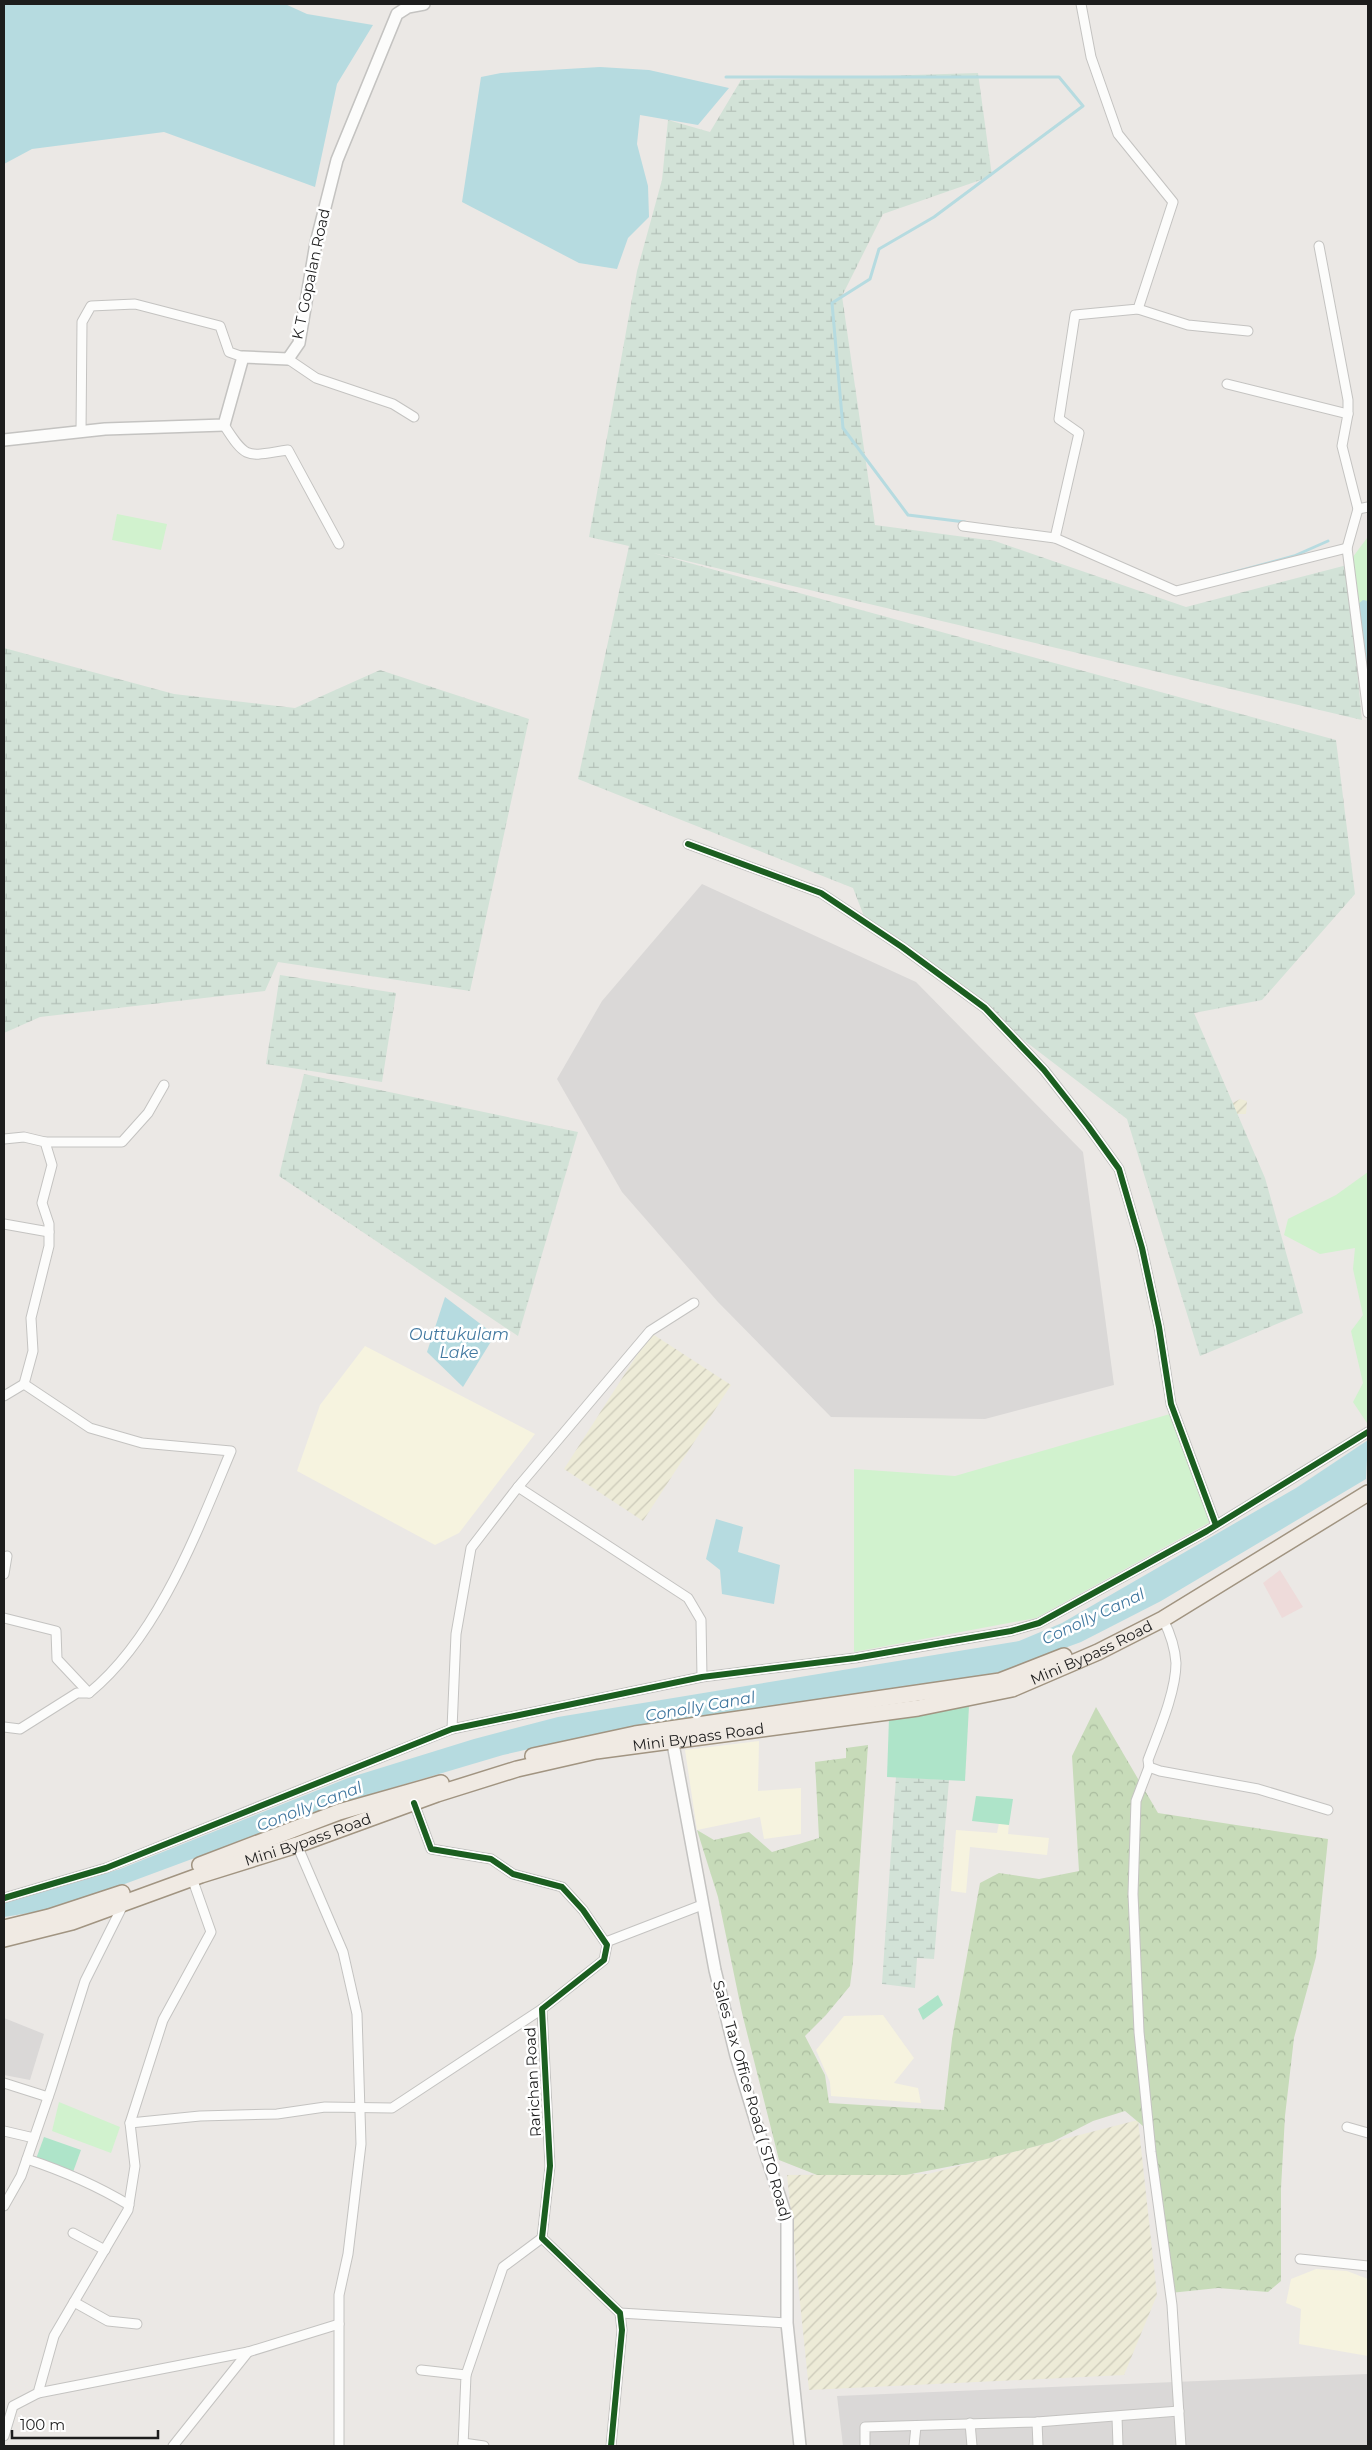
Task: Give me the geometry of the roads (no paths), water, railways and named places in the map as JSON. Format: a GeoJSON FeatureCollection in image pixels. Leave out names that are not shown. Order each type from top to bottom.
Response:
{"type":"FeatureCollection","features":[{"type":"Feature","properties":{"kind":"main road","name":"Mini Bypass Road"},"geometry":{"type":"LineString","coordinates":[[4,1939],[72,1922],[192,1878],[297,1845],[517,1769],[672,1735],[1000,1681],[1083,1648],[1165,1607],[1246,1563],[1368,1483]]}},
{"type":"Feature","properties":{"kind":"main road","name":"Mini Bypass Road"},"geometry":{"type":"LineString","coordinates":[[4,1928],[49,1917],[120,1894],[339,1812],[554,1750],[918,1708],[1012,1689],[1098,1652],[1163,1619],[1368,1494]]}},
{"type":"Feature","properties":{"kind":"street","name":"K T Gopalan Road"},"geometry":{"type":"LineString","coordinates":[[243,357],[288,359],[299,343],[316,243],[337,160],[397,14],[408,7],[424,4]]}},
{"type":"Feature","properties":{"kind":"street"},"geometry":{"type":"LineString","coordinates":[[1081,4],[1091,57],[1118,134],[1173,202],[1138,310]]}},
{"type":"Feature","properties":{"kind":"street"},"geometry":{"type":"LineString","coordinates":[[1320,246],[1348,400],[1348,414],[1342,446],[1358,509],[1347,548],[1368,714]]}},
{"type":"Feature","properties":{"kind":"street"},"geometry":{"type":"LineString","coordinates":[[81,432],[82,322],[91,306],[134,304],[220,326],[229,352],[243,357],[224,425]]}},
{"type":"Feature","properties":{"kind":"street"},"geometry":{"type":"LineString","coordinates":[[1055,538],[1079,433],[1059,419],[1075,316],[1138,310],[1188,325],[1248,330]]}},
{"type":"Feature","properties":{"kind":"street"},"geometry":{"type":"LineString","coordinates":[[288,359],[316,378],[393,404],[414,417]]}},
{"type":"Feature","properties":{"kind":"street"},"geometry":{"type":"LineString","coordinates":[[1227,384],[1348,414]]}},
{"type":"Feature","properties":{"kind":"street"},"geometry":{"type":"LineString","coordinates":[[4,440],[81,432],[224,425]]}},
{"type":"Feature","properties":{"kind":"street"},"geometry":{"type":"LineString","coordinates":[[224,425],[244,453],[252,456],[288,450],[339,544]]}},
{"type":"Feature","properties":{"kind":"street"},"geometry":{"type":"LineString","coordinates":[[1358,509],[1368,507]]}},
{"type":"Feature","properties":{"kind":"street"},"geometry":{"type":"LineString","coordinates":[[963,526],[1055,538],[1176,591],[1347,548]]}},
{"type":"Feature","properties":{"kind":"street"},"geometry":{"type":"LineString","coordinates":[[688,844],[821,893],[902,947],[984,1008],[1044,1070],[1088,1126],[1119,1169],[1142,1248],[1159,1327],[1171,1404],[1216,1525]]}},
{"type":"Feature","properties":{"kind":"street"},"geometry":{"type":"LineString","coordinates":[[4,1139],[24,1137],[44,1142],[122,1142],[148,1112],[164,1085]]}},
{"type":"Feature","properties":{"kind":"street"},"geometry":{"type":"LineString","coordinates":[[4,1396],[24,1384],[32,1351],[30,1318],[49,1246],[49,1224],[42,1202],[52,1165],[44,1142]]}},
{"type":"Feature","properties":{"kind":"street"},"geometry":{"type":"LineString","coordinates":[[4,1224],[49,1232]]}},
{"type":"Feature","properties":{"kind":"street"},"geometry":{"type":"LineString","coordinates":[[452,1729],[456,1634],[471,1548],[518,1487],[650,1331],[694,1303]]}},
{"type":"Feature","properties":{"kind":"street"},"geometry":{"type":"LineString","coordinates":[[4,1727],[20,1730],[76,1692],[89,1693],[107,1679],[141,1638],[203,1518],[231,1451],[142,1443],[90,1428],[24,1384]]}},
{"type":"Feature","properties":{"kind":"street"},"geometry":{"type":"LineString","coordinates":[[4,1898],[106,1868],[452,1729],[702,1677],[855,1658],[1011,1631],[1039,1623],[1216,1525],[1368,1432]]}},
{"type":"Feature","properties":{"kind":"street"},"geometry":{"type":"LineString","coordinates":[[518,1487],[688,1598],[701,1620],[702,1677]]}},
{"type":"Feature","properties":{"kind":"street"},"geometry":{"type":"LineString","coordinates":[[4,1574],[7,1556]]}},
{"type":"Feature","properties":{"kind":"street"},"geometry":{"type":"LineString","coordinates":[[4,1618],[56,1631],[57,1659],[89,1693]]}},
{"type":"Feature","properties":{"kind":"street"},"geometry":{"type":"LineString","coordinates":[[1163,1619],[1172,1638],[1176,1664],[1172,1685],[1148,1760],[1149,1767],[1136,1801],[1133,1894],[1139,2032],[1151,2152],[1172,2305],[1181,2446]]}},
{"type":"Feature","properties":{"kind":"street","name":"Sales Tax Office Road ( STO Road)"},"geometry":{"type":"LineString","coordinates":[[672,1735],[702,1905],[736,2056],[787,2219],[788,2323],[800,2446]]}},
{"type":"Feature","properties":{"kind":"street"},"geometry":{"type":"LineString","coordinates":[[1149,1767],[1160,1771],[1258,1789],[1328,1810]]}},
{"type":"Feature","properties":{"kind":"street"},"geometry":{"type":"LineString","coordinates":[[414,1803],[431,1849],[491,1859],[513,1874],[562,1887],[583,1910],[606,1942],[702,1905]]}},
{"type":"Feature","properties":{"kind":"street"},"geometry":{"type":"LineString","coordinates":[[297,1845],[343,1952],[357,2014],[361,2144],[348,2254],[339,2295],[340,2446]]}},
{"type":"Feature","properties":{"kind":"street"},"geometry":{"type":"LineString","coordinates":[[38,2393],[54,2336],[128,2210],[135,2166],[130,2123],[163,2020],[212,1932],[192,1878]]}},
{"type":"Feature","properties":{"kind":"street"},"geometry":{"type":"LineString","coordinates":[[4,2206],[21,2176],[85,1981],[124,1903]]}},
{"type":"Feature","properties":{"kind":"street","name":"Rarichan Road"},"geometry":{"type":"LineString","coordinates":[[542,2238],[550,2166],[542,2009],[604,1960],[607,1952],[606,1942]]}},
{"type":"Feature","properties":{"kind":"street"},"geometry":{"type":"LineString","coordinates":[[130,2123],[227,2114],[278,2114],[325,2107],[392,2108],[542,2009]]}},
{"type":"Feature","properties":{"kind":"street"},"geometry":{"type":"LineString","coordinates":[[4,2083],[48,2097]]}},
{"type":"Feature","properties":{"kind":"street"},"geometry":{"type":"LineString","coordinates":[[1347,2127],[1368,2133]]}},
{"type":"Feature","properties":{"kind":"street"},"geometry":{"type":"LineString","coordinates":[[4,2131],[34,2138]]}},
{"type":"Feature","properties":{"kind":"street"},"geometry":{"type":"LineString","coordinates":[[27,2158],[63,2170],[106,2190],[129,2205]]}},
{"type":"Feature","properties":{"kind":"street"},"geometry":{"type":"LineString","coordinates":[[74,2233],[104,2250]]}},
{"type":"Feature","properties":{"kind":"street"},"geometry":{"type":"LineString","coordinates":[[484,2446],[463,2444],[466,2375],[503,2266],[542,2238],[620,2312],[788,2323]]}},
{"type":"Feature","properties":{"kind":"street"},"geometry":{"type":"LineString","coordinates":[[1300,2259],[1368,2266]]}},
{"type":"Feature","properties":{"kind":"street"},"geometry":{"type":"LineString","coordinates":[[74,2302],[108,2321],[137,2324]]}},
{"type":"Feature","properties":{"kind":"street"},"geometry":{"type":"LineString","coordinates":[[611,2446],[622,2330],[620,2312]]}},
{"type":"Feature","properties":{"kind":"street"},"geometry":{"type":"LineString","coordinates":[[4,2436],[14,2406],[38,2393],[248,2352],[339,2324]]}},
{"type":"Feature","properties":{"kind":"street"},"geometry":{"type":"LineString","coordinates":[[174,2446],[248,2352]]}},
{"type":"Feature","properties":{"kind":"street"},"geometry":{"type":"LineString","coordinates":[[421,2370],[466,2375]]}},
{"type":"Feature","properties":{"kind":"street"},"geometry":{"type":"LineString","coordinates":[[865,2446],[865,2427],[1037,2422],[1179,2411]]}},
{"type":"Feature","properties":{"kind":"street"},"geometry":{"type":"LineString","coordinates":[[1117,2417],[1118,2446]]}},
{"type":"Feature","properties":{"kind":"street"},"geometry":{"type":"LineString","coordinates":[[1037,2422],[1038,2446]]}},
{"type":"Feature","properties":{"kind":"street"},"geometry":{"type":"LineString","coordinates":[[970,2423],[972,2446]]}},
{"type":"Feature","properties":{"kind":"street"},"geometry":{"type":"LineString","coordinates":[[914,2446],[916,2426]]}},
{"type":"Feature","properties":{"kind":"water"},"geometry":{"type":"Polygon","coordinates":[[[4,4],[285,4],[307,14],[373,25],[337,84],[315,187],[164,132],[32,149],[4,164],[4,4]]]}},
{"type":"Feature","properties":{"kind":"water"},"geometry":{"type":"Polygon","coordinates":[[[600,67],[649,70],[729,88],[698,125],[640,115],[637,144],[648,186],[649,217],[628,238],[617,269],[579,263],[462,202],[481,77],[501,73],[600,67]]]}},
{"type":"Feature","properties":{"kind":"water"},"geometry":{"type":"Polygon","coordinates":[[[1363,600],[1368,601],[1368,690],[1357,605],[1363,600]]]}},
{"type":"Feature","properties":{"kind":"water","name":"Outtukulam Lake"},"geometry":{"type":"Polygon","coordinates":[[[445,1297],[495,1335],[463,1387],[427,1352],[445,1297]]]}},
{"type":"Feature","properties":{"kind":"water","name":"Conolly Canal"},"geometry":{"type":"Polygon","coordinates":[[[1368,1440],[1366,1479],[1161,1601],[1081,1642],[1000,1672],[960,1680],[574,1739],[503,1755],[348,1801],[60,1908],[4,1917],[4,1903],[120,1869],[348,1778],[474,1739],[558,1717],[1019,1641],[1062,1623],[1296,1488],[1368,1440]]]}},
{"type":"Feature","properties":{"kind":"water"},"geometry":{"type":"Polygon","coordinates":[[[716,1519],[743,1527],[738,1552],[780,1565],[774,1604],[722,1594],[720,1570],[706,1559],[716,1519]]]}},
{"type":"Feature","properties":{"kind":"waterway"},"geometry":{"type":"LineString","coordinates":[[726,77],[1059,77],[1083,106],[934,217],[879,249],[870,279],[832,303],[843,428],[908,515],[965,522]]}},
{"type":"Feature","properties":{"kind":"waterway"},"geometry":{"type":"LineString","coordinates":[[1220,576],[1294,556],[1328,541]]}}]}
